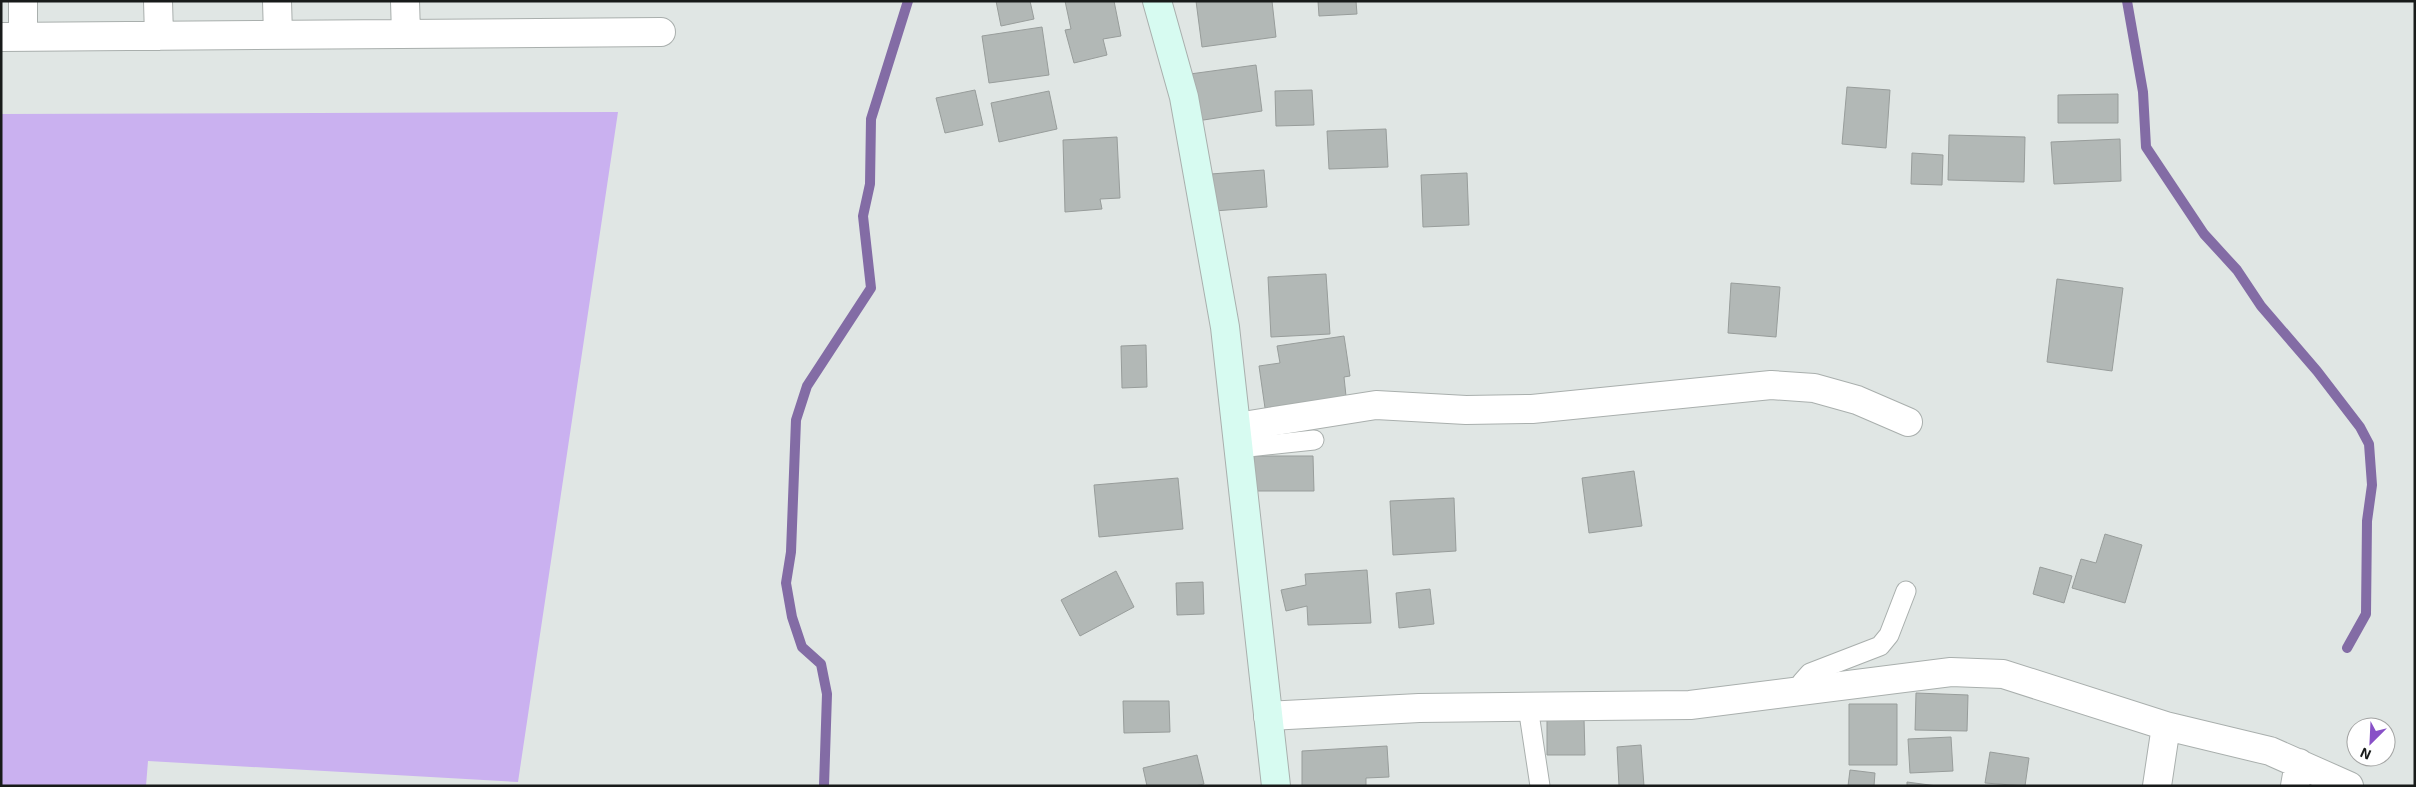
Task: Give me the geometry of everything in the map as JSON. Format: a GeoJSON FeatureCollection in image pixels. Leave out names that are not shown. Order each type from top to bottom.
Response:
{"type":"FeatureCollection","features":[{"type":"Feature","properties":{"kind":"street"},"geometry":{"type":"LineString","coordinates":[[23,1],[12,37],[660,32]]}},
{"type":"Feature","properties":{"kind":"street"},"geometry":{"type":"LineString","coordinates":[[158,1],[159,36]]}},
{"type":"Feature","properties":{"kind":"street"},"geometry":{"type":"LineString","coordinates":[[278,1],[278,35]]}},
{"type":"Feature","properties":{"kind":"street"},"geometry":{"type":"LineString","coordinates":[[405,1],[406,34]]}},
{"type":"Feature","properties":{"kind":"street"},"geometry":{"type":"LineString","coordinates":[[1157,1],[1184,97],[1225,328],[1276,786]]}},
{"type":"Feature","properties":{"kind":"street"},"geometry":{"type":"LineString","coordinates":[[1238,438],[1376,405],[1466,410],[1532,409],[1772,385],[1814,388],[1857,400],[1908,422]]}},
{"type":"Feature","properties":{"kind":"street"},"geometry":{"type":"LineString","coordinates":[[1268,716],[1419,708],[1690,705],[1798,693],[1951,672],[2003,674],[2166,726],[2270,751],[2297,774],[2349,786]]}},
{"type":"Feature","properties":{"kind":"street"},"geometry":{"type":"LineString","coordinates":[[2157,786],[2166,726]]}},
{"type":"Feature","properties":{"kind":"lane"},"geometry":{"type":"LineString","coordinates":[[1238,438],[1314,440]]}},
{"type":"Feature","properties":{"kind":"lane"},"geometry":{"type":"LineString","coordinates":[[1798,693],[1802,682],[1810,673],[1880,646],[1889,635],[1906,592]]}},
{"type":"Feature","properties":{"kind":"lane"},"geometry":{"type":"LineString","coordinates":[[1528,707],[1540,786]]}},
{"type":"Feature","properties":{"kind":"shaded area"},"geometry":{"type":"Polygon","coordinates":[[[618,112],[518,782],[148,761],[146,786],[1,786],[1,114],[618,112]]]}},
{"type":"Feature","properties":{"kind":"building"},"geometry":{"type":"Polygon","coordinates":[[[996,1],[1030,1],[1034,19],[1001,26],[996,1]]]}},
{"type":"Feature","properties":{"kind":"building"},"geometry":{"type":"Polygon","coordinates":[[[1065,1],[1114,1],[1121,36],[1103,39],[1107,55],[1074,63],[1065,30],[1071,29],[1065,1]]]}},
{"type":"Feature","properties":{"kind":"building"},"geometry":{"type":"Polygon","coordinates":[[[1196,1],[1272,1],[1276,37],[1202,47],[1196,1]]]}},
{"type":"Feature","properties":{"kind":"building"},"geometry":{"type":"Polygon","coordinates":[[[1318,1],[1356,1],[1357,14],[1319,16],[1318,1]]]}},
{"type":"Feature","properties":{"kind":"building"},"geometry":{"type":"Polygon","coordinates":[[[1042,27],[1049,75],[989,83],[982,36],[1042,27]]]}},
{"type":"Feature","properties":{"kind":"building"},"geometry":{"type":"Polygon","coordinates":[[[1256,65],[1262,111],[1197,121],[1190,74],[1256,65]]]}},
{"type":"Feature","properties":{"kind":"building"},"geometry":{"type":"Polygon","coordinates":[[[1847,87],[1890,90],[1886,148],[1842,144],[1847,87]]]}},
{"type":"Feature","properties":{"kind":"building"},"geometry":{"type":"Polygon","coordinates":[[[975,90],[983,125],[945,133],[936,98],[975,90]]]}},
{"type":"Feature","properties":{"kind":"building"},"geometry":{"type":"Polygon","coordinates":[[[1312,90],[1314,125],[1276,126],[1275,91],[1312,90]]]}},
{"type":"Feature","properties":{"kind":"building"},"geometry":{"type":"Polygon","coordinates":[[[1049,91],[1057,129],[999,142],[991,103],[1049,91]]]}},
{"type":"Feature","properties":{"kind":"building"},"geometry":{"type":"Polygon","coordinates":[[[2118,94],[2118,123],[2058,123],[2058,95],[2118,94]]]}},
{"type":"Feature","properties":{"kind":"building"},"geometry":{"type":"Polygon","coordinates":[[[1386,129],[1388,167],[1329,169],[1327,131],[1386,129]]]}},
{"type":"Feature","properties":{"kind":"building"},"geometry":{"type":"Polygon","coordinates":[[[1949,135],[2025,137],[2024,182],[1948,180],[1949,135]]]}},
{"type":"Feature","properties":{"kind":"building"},"geometry":{"type":"Polygon","coordinates":[[[1117,137],[1120,198],[1100,199],[1102,209],[1065,212],[1063,140],[1117,137]]]}},
{"type":"Feature","properties":{"kind":"building"},"geometry":{"type":"Polygon","coordinates":[[[2120,139],[2121,181],[2054,184],[2051,142],[2120,139]]]}},
{"type":"Feature","properties":{"kind":"building"},"geometry":{"type":"Polygon","coordinates":[[[1912,153],[1943,155],[1942,185],[1911,184],[1912,153]]]}},
{"type":"Feature","properties":{"kind":"building"},"geometry":{"type":"Polygon","coordinates":[[[1264,170],[1267,207],[1214,211],[1211,174],[1264,170]]]}},
{"type":"Feature","properties":{"kind":"building"},"geometry":{"type":"Polygon","coordinates":[[[1467,173],[1469,225],[1423,227],[1421,175],[1467,173]]]}},
{"type":"Feature","properties":{"kind":"building"},"geometry":{"type":"Polygon","coordinates":[[[1326,274],[1330,334],[1271,337],[1268,277],[1326,274]]]}},
{"type":"Feature","properties":{"kind":"building"},"geometry":{"type":"Polygon","coordinates":[[[2057,279],[2123,288],[2112,371],[2047,362],[2057,279]]]}},
{"type":"Feature","properties":{"kind":"building"},"geometry":{"type":"Polygon","coordinates":[[[1731,283],[1780,287],[1776,337],[1728,333],[1731,283]]]}},
{"type":"Feature","properties":{"kind":"building"},"geometry":{"type":"Polygon","coordinates":[[[1344,336],[1350,376],[1344,377],[1346,396],[1265,408],[1259,366],[1280,363],[1277,346],[1344,336]]]}},
{"type":"Feature","properties":{"kind":"building"},"geometry":{"type":"Polygon","coordinates":[[[1146,345],[1147,387],[1122,388],[1121,346],[1146,345]]]}},
{"type":"Feature","properties":{"kind":"building"},"geometry":{"type":"Polygon","coordinates":[[[1254,456],[1313,456],[1314,491],[1254,491],[1254,456]]]}},
{"type":"Feature","properties":{"kind":"building"},"geometry":{"type":"Polygon","coordinates":[[[1634,471],[1642,526],[1589,533],[1582,478],[1634,471]]]}},
{"type":"Feature","properties":{"kind":"building"},"geometry":{"type":"Polygon","coordinates":[[[1178,478],[1183,529],[1099,537],[1094,485],[1178,478]]]}},
{"type":"Feature","properties":{"kind":"building"},"geometry":{"type":"Polygon","coordinates":[[[1454,498],[1456,551],[1393,555],[1390,501],[1454,498]]]}},
{"type":"Feature","properties":{"kind":"building"},"geometry":{"type":"Polygon","coordinates":[[[2105,534],[2142,545],[2125,603],[2072,588],[2081,559],[2096,563],[2105,534]]]}},
{"type":"Feature","properties":{"kind":"building"},"geometry":{"type":"Polygon","coordinates":[[[2040,567],[2072,576],[2064,603],[2033,594],[2040,567]]]}},
{"type":"Feature","properties":{"kind":"building"},"geometry":{"type":"Polygon","coordinates":[[[1367,570],[1371,623],[1308,625],[1307,606],[1286,611],[1281,590],[1306,585],[1305,574],[1367,570]]]}},
{"type":"Feature","properties":{"kind":"building"},"geometry":{"type":"Polygon","coordinates":[[[1116,571],[1134,607],[1080,636],[1061,600],[1116,571]]]}},
{"type":"Feature","properties":{"kind":"building"},"geometry":{"type":"Polygon","coordinates":[[[1203,582],[1204,614],[1177,615],[1176,583],[1203,582]]]}},
{"type":"Feature","properties":{"kind":"building"},"geometry":{"type":"Polygon","coordinates":[[[1430,589],[1434,624],[1399,628],[1396,593],[1430,589]]]}},
{"type":"Feature","properties":{"kind":"building"},"geometry":{"type":"Polygon","coordinates":[[[1916,693],[1968,695],[1967,731],[1915,730],[1916,693]]]}},
{"type":"Feature","properties":{"kind":"building"},"geometry":{"type":"Polygon","coordinates":[[[1123,701],[1169,701],[1170,732],[1124,733],[1123,701]]]}},
{"type":"Feature","properties":{"kind":"building"},"geometry":{"type":"Polygon","coordinates":[[[1849,704],[1897,704],[1897,765],[1849,765],[1849,704]]]}},
{"type":"Feature","properties":{"kind":"building"},"geometry":{"type":"Polygon","coordinates":[[[1547,719],[1584,719],[1585,755],[1547,755],[1547,719]]]}},
{"type":"Feature","properties":{"kind":"building"},"geometry":{"type":"Polygon","coordinates":[[[1951,737],[1953,771],[1910,773],[1908,739],[1951,737]]]}},
{"type":"Feature","properties":{"kind":"building"},"geometry":{"type":"Polygon","coordinates":[[[1641,745],[1644,786],[1619,786],[1617,747],[1641,745]]]}},
{"type":"Feature","properties":{"kind":"building"},"geometry":{"type":"Polygon","coordinates":[[[1387,746],[1389,777],[1366,778],[1366,786],[1302,786],[1302,751],[1387,746]]]}},
{"type":"Feature","properties":{"kind":"building"},"geometry":{"type":"Polygon","coordinates":[[[1990,752],[2029,758],[2025,786],[1985,783],[1990,752]]]}},
{"type":"Feature","properties":{"kind":"building"},"geometry":{"type":"Polygon","coordinates":[[[1197,755],[1204,784],[1195,786],[1147,786],[1143,768],[1197,755]]]}},
{"type":"Feature","properties":{"kind":"building"},"geometry":{"type":"Polygon","coordinates":[[[1850,770],[1875,773],[1874,786],[1848,786],[1850,770]]]}},
{"type":"Feature","properties":{"kind":"building"},"geometry":{"type":"Polygon","coordinates":[[[1907,782],[1937,786],[1907,786],[1907,782]]]}},
{"type":"Feature","properties":{"kind":"waterway"},"geometry":{"type":"LineString","coordinates":[[824,786],[827,694],[821,664],[802,647],[792,617],[786,583],[791,552],[796,420],[807,386],[871,288],[863,216],[870,184],[871,119],[908,1]]}},
{"type":"Feature","properties":{"kind":"waterway"},"geometry":{"type":"LineString","coordinates":[[2127,1],[2143,92],[2146,147],[2204,234],[2237,270],[2261,306],[2317,371],[2360,427],[2369,444],[2372,485],[2367,521],[2366,614],[2347,648]]}}]}
